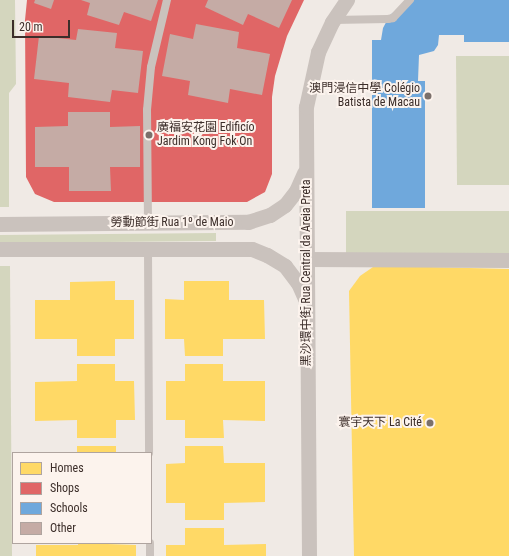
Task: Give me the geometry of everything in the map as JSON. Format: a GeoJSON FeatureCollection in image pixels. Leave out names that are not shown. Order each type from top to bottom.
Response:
{"type":"FeatureCollection","features":[{"type":"Feature","properties":{"kind":"street","name":"黑沙環中街 Rua Central da Areia Preta"},"geometry":{"type":"LineString","coordinates":[[309,556],[306,107],[309,85],[318,52],[333,20],[347,0]]}},
{"type":"Feature","properties":{"kind":"street","name":"勞動節街 Rua 1º de Maio"},"geometry":{"type":"LineString","coordinates":[[0,224],[220,223],[254,221],[280,209],[301,182],[306,156]]}},
{"type":"Feature","properties":{"kind":"street"},"geometry":{"type":"LineString","coordinates":[[220,223],[226,226],[231,235],[229,243],[220,249]]}},
{"type":"Feature","properties":{"kind":"street"},"geometry":{"type":"LineString","coordinates":[[0,249],[252,250],[276,260],[298,283],[307,314]]}},
{"type":"Feature","properties":{"kind":"street"},"geometry":{"type":"LineString","coordinates":[[307,259],[509,260]]}},
{"type":"Feature","properties":{"kind":"lane"},"geometry":{"type":"LineString","coordinates":[[148,223],[147,110],[151,67],[167,0]]}},
{"type":"Feature","properties":{"kind":"lane"},"geometry":{"type":"LineString","coordinates":[[333,20],[388,19],[410,0]]}},
{"type":"Feature","properties":{"kind":"lane"},"geometry":{"type":"LineString","coordinates":[[148,249],[149,452]]}},
{"type":"Feature","properties":{"kind":"lane"},"geometry":{"type":"LineString","coordinates":[[150,544],[150,556]]}},
{"type":"Feature","properties":{"kind":"green space"},"geometry":{"type":"Polygon","coordinates":[[[0,0],[15,0],[16,84],[9,93],[9,207],[0,207],[0,0]]]}},
{"type":"Feature","properties":{"kind":"green space"},"geometry":{"type":"Polygon","coordinates":[[[456,56],[509,56],[509,185],[457,185],[456,56]]]}},
{"type":"Feature","properties":{"kind":"green space"},"geometry":{"type":"Polygon","coordinates":[[[346,211],[509,211],[509,254],[346,254],[346,211]]]}},
{"type":"Feature","properties":{"kind":"green space"},"geometry":{"type":"Polygon","coordinates":[[[216,233],[216,241],[0,243],[0,235],[216,233]]]}},
{"type":"Feature","properties":{"kind":"green space"},"geometry":{"type":"Polygon","coordinates":[[[0,266],[10,266],[12,556],[0,556],[0,266]]]}},
{"type":"Feature","properties":{"kind":"building: Homes","name":"寰宇天下 La Cité"},"geometry":{"type":"Polygon","coordinates":[[[390,266],[509,269],[509,556],[354,556],[349,291],[360,276],[373,267],[390,266]]]}},
{"type":"Feature","properties":{"kind":"building: Homes"},"geometry":{"type":"Polygon","coordinates":[[[115,281],[115,300],[134,300],[134,339],[115,339],[115,356],[77,356],[77,339],[35,339],[35,300],[70,300],[70,282],[115,281]]]}},
{"type":"Feature","properties":{"kind":"building: Homes"},"geometry":{"type":"Polygon","coordinates":[[[184,281],[229,281],[229,300],[264,300],[265,339],[223,339],[223,356],[185,356],[184,339],[165,339],[165,299],[184,300],[184,281]]]}},
{"type":"Feature","properties":{"kind":"building: Homes"},"geometry":{"type":"Polygon","coordinates":[[[77,364],[115,364],[115,381],[134,381],[135,420],[116,420],[116,438],[77,438],[77,420],[35,421],[35,382],[77,381],[77,364]]]}},
{"type":"Feature","properties":{"kind":"building: Homes"},"geometry":{"type":"Polygon","coordinates":[[[185,364],[223,364],[223,381],[265,381],[265,421],[223,420],[224,438],[185,438],[185,420],[166,420],[166,381],[185,381],[185,364]]]}},
{"type":"Feature","properties":{"kind":"building: Homes"},"geometry":{"type":"Polygon","coordinates":[[[77,446],[116,446],[116,452],[77,452],[77,446]]]}},
{"type":"Feature","properties":{"kind":"building: Homes"},"geometry":{"type":"Polygon","coordinates":[[[185,446],[223,446],[224,463],[265,463],[265,502],[224,503],[224,520],[185,520],[185,503],[166,503],[166,464],[185,463],[185,446]]]}},
{"type":"Feature","properties":{"kind":"building: Homes"},"geometry":{"type":"Polygon","coordinates":[[[185,528],[224,528],[224,545],[266,544],[266,556],[166,556],[166,545],[185,545],[185,528]]]}},
{"type":"Feature","properties":{"kind":"building: Homes"},"geometry":{"type":"Polygon","coordinates":[[[36,545],[136,545],[136,556],[36,556],[36,545]]]}},
{"type":"Feature","properties":{"kind":"building: Shops","name":"廣福安花園 Edificío Jardim Kong Fok On"},"geometry":{"type":"Polygon","coordinates":[[[27,0],[304,0],[287,36],[275,76],[272,97],[272,174],[265,192],[247,202],[54,202],[35,194],[26,177],[25,20],[27,0]]]}},
{"type":"Feature","properties":{"kind":"building: Schools"},"geometry":{"type":"Polygon","coordinates":[[[409,0],[509,0],[509,42],[464,42],[464,35],[439,35],[438,45],[434,51],[419,55],[418,81],[425,81],[425,208],[372,208],[372,40],[381,40],[383,28],[390,15],[409,0]]]}},
{"type":"Feature","properties":{"kind":"building: Other"},"geometry":{"type":"Polygon","coordinates":[[[35,0],[54,0],[51,9],[34,3],[35,0]]]}},
{"type":"Feature","properties":{"kind":"building: Other"},"geometry":{"type":"Polygon","coordinates":[[[81,0],[158,0],[151,21],[124,12],[119,25],[87,15],[90,3],[81,0]]]}},
{"type":"Feature","properties":{"kind":"building: Other"},"geometry":{"type":"Polygon","coordinates":[[[208,0],[292,0],[279,28],[248,14],[243,25],[205,7],[208,0]]]}},
{"type":"Feature","properties":{"kind":"building: Other"},"geometry":{"type":"Polygon","coordinates":[[[196,24],[239,32],[237,48],[270,54],[262,95],[230,89],[228,103],[188,95],[190,81],[162,76],[170,34],[193,39],[196,24]]]}},
{"type":"Feature","properties":{"kind":"building: Other"},"geometry":{"type":"Polygon","coordinates":[[[78,29],[117,33],[115,48],[143,51],[138,93],[112,90],[110,102],[68,97],[69,83],[34,79],[39,36],[76,40],[78,29]]]}},
{"type":"Feature","properties":{"kind":"building: Other"},"geometry":{"type":"Polygon","coordinates":[[[68,112],[110,112],[110,127],[140,126],[140,167],[110,167],[111,191],[69,191],[69,167],[35,167],[35,127],[68,126],[68,112]]]}},
{"type":"Feature","properties":{"kind":"place","name":"澳門浸信中學 Colégio Batista de Macau"},"geometry":{"type":"Point","coordinates":[428,96]}},
{"type":"Feature","properties":{"kind":"place","name":"廣福安花園 Edificío Jardim Kong Fok On"},"geometry":{"type":"Point","coordinates":[149,135]}},
{"type":"Feature","properties":{"kind":"place","name":"寰宇天下 La Cité"},"geometry":{"type":"Point","coordinates":[430,423]}}]}
